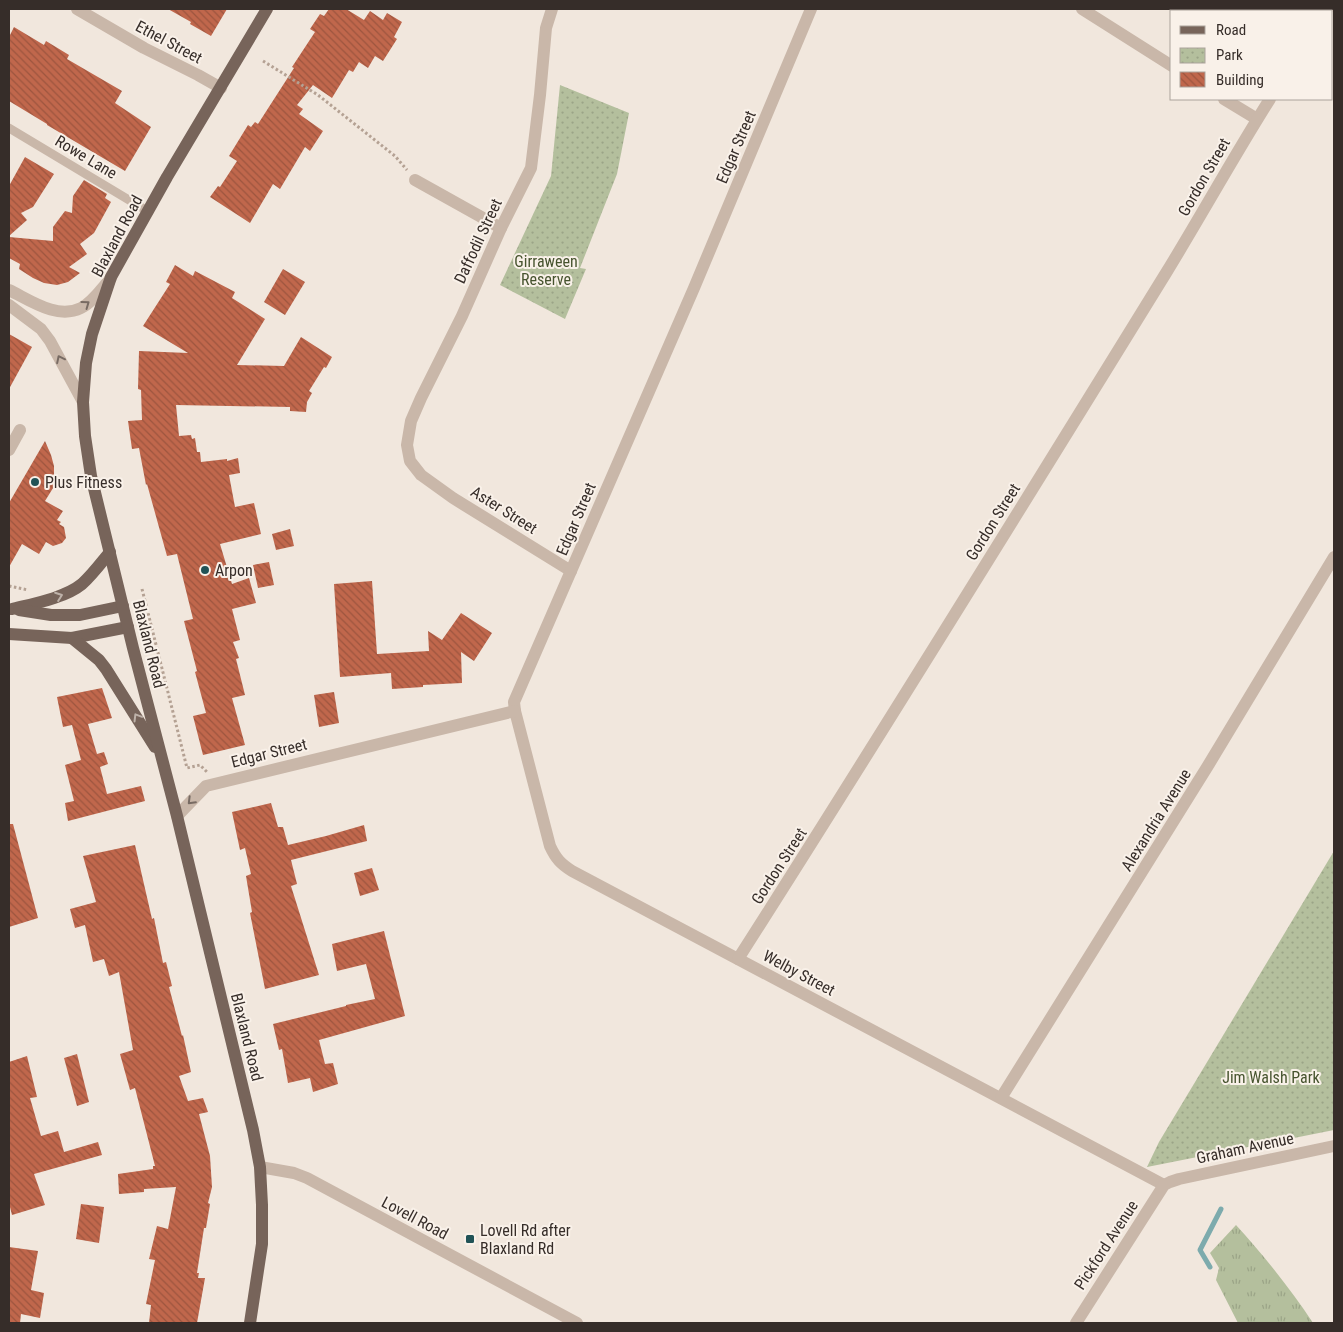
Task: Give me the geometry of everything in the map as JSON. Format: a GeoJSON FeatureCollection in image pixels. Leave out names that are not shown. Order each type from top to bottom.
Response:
{"type":"FeatureCollection","features":[{"type":"Feature","properties":{"kind":"main road","name":"Blaxland Road"},"geometry":{"type":"LineString","coordinates":[[250,1323],[262,1244],[260,1167],[253,1130],[91,476],[85,436],[83,402],[86,363],[92,334],[111,277],[167,177],[268,9]]}},
{"type":"Feature","properties":{"kind":"main road"},"geometry":{"type":"LineString","coordinates":[[10,609],[39,602],[70,591],[81,584],[110,552]]}},
{"type":"Feature","properties":{"kind":"main road"},"geometry":{"type":"LineString","coordinates":[[10,609],[51,616],[80,615],[123,606]]}},
{"type":"Feature","properties":{"kind":"main road"},"geometry":{"type":"LineString","coordinates":[[9,634],[72,638],[128,627]]}},
{"type":"Feature","properties":{"kind":"main road"},"geometry":{"type":"LineString","coordinates":[[72,638],[99,660],[106,669],[162,759]]}},
{"type":"Feature","properties":{"kind":"street","name":"Ethel Street"},"geometry":{"type":"LineString","coordinates":[[77,9],[144,48],[221,88]]}},
{"type":"Feature","properties":{"kind":"street","name":"Daffodil Street"},"geometry":{"type":"LineString","coordinates":[[421,475],[410,461],[407,445],[411,421],[531,168],[546,28],[552,9]]}},
{"type":"Feature","properties":{"kind":"street","name":"Edgar Street"},"geometry":{"type":"LineString","coordinates":[[176,816],[206,786],[515,711],[514,702],[694,288],[811,9]]}},
{"type":"Feature","properties":{"kind":"street"},"geometry":{"type":"LineString","coordinates":[[1082,9],[1170,65]]}},
{"type":"Feature","properties":{"kind":"street"},"geometry":{"type":"LineString","coordinates":[[1226,100],[1257,119]]}},
{"type":"Feature","properties":{"kind":"street","name":"Gordon Street"},"geometry":{"type":"LineString","coordinates":[[738,959],[842,798],[1195,225],[1269,100]]}},
{"type":"Feature","properties":{"kind":"street"},"geometry":{"type":"LineString","coordinates":[[415,180],[501,228]]}},
{"type":"Feature","properties":{"kind":"street"},"geometry":{"type":"LineString","coordinates":[[9,290],[50,310],[68,312],[81,308],[92,299],[111,277]]}},
{"type":"Feature","properties":{"kind":"street"},"geometry":{"type":"LineString","coordinates":[[9,305],[41,329],[50,341],[83,402]]}},
{"type":"Feature","properties":{"kind":"street"},"geometry":{"type":"LineString","coordinates":[[9,450],[20,430]]}},
{"type":"Feature","properties":{"kind":"street","name":"Aster Street"},"geometry":{"type":"LineString","coordinates":[[421,475],[452,498],[571,571]]}},
{"type":"Feature","properties":{"kind":"street","name":"Alexandria Avenue"},"geometry":{"type":"LineString","coordinates":[[1001,1098],[1210,764],[1334,557]]}},
{"type":"Feature","properties":{"kind":"street","name":"Welby Street"},"geometry":{"type":"LineString","coordinates":[[515,711],[550,846],[556,858],[564,866],[1164,1185]]}},
{"type":"Feature","properties":{"kind":"street","name":"Graham Avenue"},"geometry":{"type":"LineString","coordinates":[[1164,1185],[1179,1179],[1334,1146]]}},
{"type":"Feature","properties":{"kind":"street","name":"Lovell Road"},"geometry":{"type":"LineString","coordinates":[[260,1167],[294,1173],[307,1178],[577,1323]]}},
{"type":"Feature","properties":{"kind":"street","name":"Pickford Avenue"},"geometry":{"type":"LineString","coordinates":[[1076,1323],[1164,1185]]}},
{"type":"Feature","properties":{"kind":"lane","name":"Rowe Lane"},"geometry":{"type":"LineString","coordinates":[[9,128],[148,212]]}},
{"type":"Feature","properties":{"kind":"path"},"geometry":{"type":"LineString","coordinates":[[262,61],[318,95],[396,156],[415,180]]}},
{"type":"Feature","properties":{"kind":"path"},"geometry":{"type":"LineString","coordinates":[[142,589],[187,768],[200,765]]}},
{"type":"Feature","properties":{"kind":"green space","name":"Girraween Reserve"},"geometry":{"type":"Polygon","coordinates":[[[560,85],[629,113],[617,174],[580,268],[586,269],[565,319],[500,285],[551,176],[560,85]]]}},
{"type":"Feature","properties":{"kind":"green space","name":"Jim Walsh Park"},"geometry":{"type":"Polygon","coordinates":[[[1334,851],[1334,1130],[1147,1167],[1159,1142],[1334,851]]]}},
{"type":"Feature","properties":{"kind":"green space"},"geometry":{"type":"Polygon","coordinates":[[[1236,1225],[1276,1272],[1313,1323],[1238,1323],[1216,1280],[1219,1268],[1210,1253],[1236,1225]]]}},
{"type":"Feature","properties":{"kind":"building"},"geometry":{"type":"Polygon","coordinates":[[[168,9],[227,9],[211,36],[168,9]]]}},
{"type":"Feature","properties":{"kind":"building"},"geometry":{"type":"Polygon","coordinates":[[[329,9],[346,9],[364,20],[370,11],[383,20],[387,13],[402,22],[394,37],[397,39],[383,61],[375,56],[368,68],[359,62],[353,72],[349,70],[332,98],[313,85],[297,105],[303,109],[299,114],[323,131],[310,151],[305,147],[280,189],[273,184],[250,223],[210,197],[218,186],[220,187],[237,161],[229,156],[248,125],[251,127],[255,122],[258,124],[315,32],[310,29],[320,14],[324,16],[329,9]]]}},
{"type":"Feature","properties":{"kind":"building"},"geometry":{"type":"Polygon","coordinates":[[[14,27],[44,45],[46,41],[69,55],[67,59],[122,91],[115,103],[151,127],[125,171],[9,101],[9,37],[14,27]]]}},
{"type":"Feature","properties":{"kind":"building"},"geometry":{"type":"Polygon","coordinates":[[[25,157],[54,174],[33,207],[21,213],[27,220],[9,236],[9,186],[25,157]]]}},
{"type":"Feature","properties":{"kind":"building"},"geometry":{"type":"Polygon","coordinates":[[[84,180],[107,194],[105,198],[111,202],[94,233],[80,244],[87,254],[69,267],[80,273],[68,282],[57,285],[44,283],[19,269],[20,264],[9,258],[9,237],[53,241],[53,227],[65,211],[72,213],[73,196],[84,180]]]}},
{"type":"Feature","properties":{"kind":"building"},"geometry":{"type":"Polygon","coordinates":[[[175,265],[193,276],[195,271],[235,292],[232,298],[265,319],[237,365],[284,366],[301,337],[332,357],[309,391],[312,393],[307,402],[306,412],[290,411],[290,407],[176,405],[179,436],[191,435],[192,439],[195,438],[201,462],[227,459],[227,461],[238,458],[240,473],[229,475],[235,507],[254,503],[261,534],[220,544],[232,584],[249,578],[256,603],[232,609],[240,640],[233,642],[239,658],[236,659],[245,695],[232,698],[245,745],[203,755],[193,716],[206,713],[184,621],[193,619],[177,554],[167,556],[146,485],[139,448],[132,449],[128,421],[142,420],[141,390],[138,389],[139,351],[188,353],[143,326],[170,284],[166,282],[175,265]]]}},
{"type":"Feature","properties":{"kind":"building"},"geometry":{"type":"Polygon","coordinates":[[[283,269],[305,282],[285,315],[264,302],[283,269]]]}},
{"type":"Feature","properties":{"kind":"building"},"geometry":{"type":"Polygon","coordinates":[[[9,334],[32,347],[9,389],[9,334]]]}},
{"type":"Feature","properties":{"kind":"building"},"geometry":{"type":"Polygon","coordinates":[[[45,441],[54,466],[54,478],[58,480],[45,501],[63,511],[57,520],[64,527],[66,538],[62,543],[53,546],[46,542],[39,554],[22,544],[9,567],[9,503],[45,441]]]}},
{"type":"Feature","properties":{"kind":"building"},"geometry":{"type":"Polygon","coordinates":[[[290,529],[294,546],[276,550],[272,534],[290,529]]]}},
{"type":"Feature","properties":{"kind":"building"},"geometry":{"type":"Polygon","coordinates":[[[269,562],[274,585],[258,588],[253,565],[269,562]]]}},
{"type":"Feature","properties":{"kind":"building"},"geometry":{"type":"Polygon","coordinates":[[[372,581],[377,654],[429,651],[428,631],[442,640],[461,613],[492,633],[474,661],[461,652],[462,683],[392,689],[391,673],[340,677],[334,584],[372,581]]]}},
{"type":"Feature","properties":{"kind":"building"},"geometry":{"type":"Polygon","coordinates":[[[102,688],[112,718],[88,724],[97,754],[104,752],[108,764],[100,767],[107,794],[141,786],[145,801],[68,821],[65,803],[74,801],[65,765],[81,760],[72,725],[63,727],[57,697],[102,688]]]}},
{"type":"Feature","properties":{"kind":"building"},"geometry":{"type":"Polygon","coordinates":[[[334,692],[339,723],[319,727],[314,695],[334,692]]]}},
{"type":"Feature","properties":{"kind":"building"},"geometry":{"type":"Polygon","coordinates":[[[271,803],[278,827],[283,827],[288,845],[364,825],[367,841],[291,860],[297,884],[291,886],[319,975],[265,989],[250,913],[252,912],[246,876],[251,874],[245,848],[240,850],[232,812],[271,803]]]}},
{"type":"Feature","properties":{"kind":"building"},"geometry":{"type":"Polygon","coordinates":[[[9,824],[13,824],[38,918],[9,927],[9,824]]]}},
{"type":"Feature","properties":{"kind":"building"},"geometry":{"type":"Polygon","coordinates":[[[135,845],[152,919],[154,918],[163,963],[166,962],[172,986],[169,987],[183,1035],[191,1072],[179,1076],[188,1101],[203,1098],[208,1112],[199,1114],[210,1156],[212,1187],[197,1273],[199,1273],[198,1278],[205,1278],[197,1323],[149,1323],[151,1305],[146,1304],[155,1260],[149,1259],[157,1226],[168,1229],[176,1187],[144,1189],[144,1192],[119,1194],[118,1174],[153,1169],[153,1166],[155,1166],[135,1088],[130,1090],[120,1054],[133,1050],[119,972],[109,976],[104,959],[93,962],[85,925],[75,928],[70,909],[96,902],[83,856],[135,845]]]}},
{"type":"Feature","properties":{"kind":"building"},"geometry":{"type":"Polygon","coordinates":[[[372,868],[379,890],[360,896],[354,873],[372,868]]]}},
{"type":"Feature","properties":{"kind":"building"},"geometry":{"type":"Polygon","coordinates":[[[384,931],[405,1016],[319,1040],[325,1064],[333,1063],[338,1084],[313,1092],[310,1078],[288,1083],[282,1049],[279,1050],[273,1024],[375,999],[366,964],[337,971],[332,944],[384,931]]]}},
{"type":"Feature","properties":{"kind":"building"},"geometry":{"type":"Polygon","coordinates":[[[77,1054],[89,1102],[77,1106],[64,1058],[77,1054]]]}},
{"type":"Feature","properties":{"kind":"building"},"geometry":{"type":"Polygon","coordinates":[[[27,1056],[37,1097],[30,1098],[41,1136],[58,1131],[64,1152],[98,1142],[102,1155],[34,1174],[45,1205],[12,1215],[9,1203],[9,1062],[27,1056]]]}},
{"type":"Feature","properties":{"kind":"building"},"geometry":{"type":"Polygon","coordinates":[[[81,1204],[104,1207],[99,1243],[76,1239],[81,1204]]]}},
{"type":"Feature","properties":{"kind":"building"},"geometry":{"type":"Polygon","coordinates":[[[9,1247],[38,1251],[31,1290],[44,1293],[40,1318],[21,1314],[20,1323],[9,1323],[9,1247]]]}},
{"type":"Feature","properties":{"kind":"waterway"},"geometry":{"type":"LineString","coordinates":[[1210,1267],[1200,1250],[1221,1209]]}},
{"type":"Feature","properties":{"kind":"place","name":"Plus Fitness"},"geometry":{"type":"Point","coordinates":[35,482]}},
{"type":"Feature","properties":{"kind":"place","name":"Arpon"},"geometry":{"type":"Point","coordinates":[205,570]}},
{"type":"Feature","properties":{"kind":"place","name":"Lovell Rd after Blaxland Rd"},"geometry":{"type":"Point","coordinates":[470,1239]}}]}
